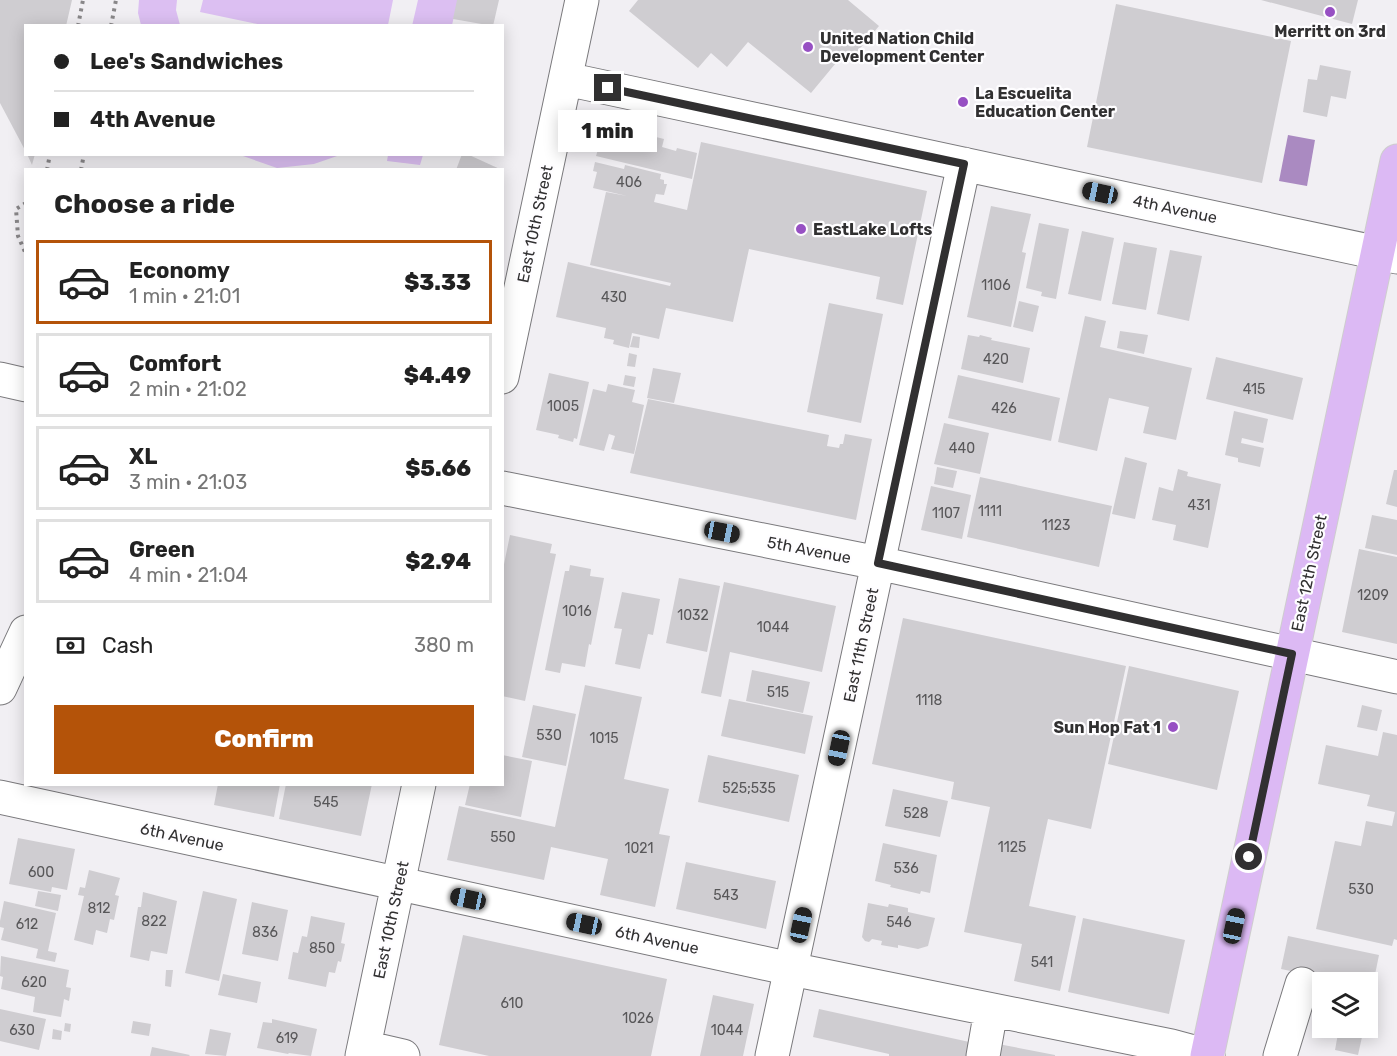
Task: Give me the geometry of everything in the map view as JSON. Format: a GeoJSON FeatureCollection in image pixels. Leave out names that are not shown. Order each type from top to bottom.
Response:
{"type":"FeatureCollection","features":[{"type":"Feature","properties":{"kind":"main road","name":"East 12th Street"},"geometry":{"type":"LineString","coordinates":[[1208,1056],[1292,654],[1387,255],[1397,161]]}},
{"type":"Feature","properties":{"kind":"street","name":"East 10th Street"},"geometry":{"type":"LineString","coordinates":[[504,368],[582,0]]}},
{"type":"Feature","properties":{"kind":"street","name":"4th Avenue"},"geometry":{"type":"LineString","coordinates":[[566,78],[1387,255]]}},
{"type":"Feature","properties":{"kind":"street","name":"East 11th Street"},"geometry":{"type":"LineString","coordinates":[[772,1056],[964,164]]}},
{"type":"Feature","properties":{"kind":"street"},"geometry":{"type":"LineString","coordinates":[[0,380],[24,385]]}},
{"type":"Feature","properties":{"kind":"street","name":"5th Avenue"},"geometry":{"type":"LineString","coordinates":[[504,488],[878,563],[1397,677]]}},
{"type":"Feature","properties":{"kind":"street"},"geometry":{"type":"LineString","coordinates":[[0,688],[24,636]]}},
{"type":"Feature","properties":{"kind":"street","name":"East 10th Street"},"geometry":{"type":"LineString","coordinates":[[363,1052],[419,786]]}},
{"type":"Feature","properties":{"kind":"street","name":"6th Avenue"},"geometry":{"type":"LineString","coordinates":[[0,797],[791,969],[1171,1046],[1208,1056]]}},
{"type":"Feature","properties":{"kind":"street"},"geometry":{"type":"LineString","coordinates":[[1281,1056],[1302,984]]}},
{"type":"Feature","properties":{"kind":"street"},"geometry":{"type":"LineString","coordinates":[[983,1056],[991,1010]]}},
{"type":"Feature","properties":{"kind":"street"},"geometry":{"type":"LineString","coordinates":[[363,1052],[403,1056]]}},
{"type":"Feature","properties":{"kind":"path"},"geometry":{"type":"LineString","coordinates":[[78,24],[83,0]]}},
{"type":"Feature","properties":{"kind":"path"},"geometry":{"type":"LineString","coordinates":[[111,24],[116,0]]}},
{"type":"Feature","properties":{"kind":"path"},"geometry":{"type":"LineString","coordinates":[[24,204],[16,209],[18,236],[24,250]]}},
{"type":"Feature","properties":{"kind":"shaded area"},"geometry":{"type":"Polygon","coordinates":[[[139,0],[177,0],[176,10],[180,24],[141,24],[138,13],[139,0]]]}},
{"type":"Feature","properties":{"kind":"shaded area"},"geometry":{"type":"Polygon","coordinates":[[[203,0],[393,0],[388,24],[257,24],[200,12],[203,0]]]}},
{"type":"Feature","properties":{"kind":"shaded area"},"geometry":{"type":"Polygon","coordinates":[[[418,0],[458,0],[452,24],[412,24],[418,0]]]}},
{"type":"Feature","properties":{"kind":"shaded area"},"geometry":{"type":"Polygon","coordinates":[[[1288,135],[1315,140],[1307,186],[1279,181],[1288,135]]]}},
{"type":"Feature","properties":{"kind":"shaded area"},"geometry":{"type":"Polygon","coordinates":[[[243,156],[337,156],[314,164],[277,168],[243,156]]]}},
{"type":"Feature","properties":{"kind":"shaded area"},"geometry":{"type":"Polygon","coordinates":[[[388,156],[423,156],[420,165],[387,161],[388,156]]]}},
{"type":"Feature","properties":{"kind":"building"},"geometry":{"type":"Polygon","coordinates":[[[0,0],[72,0],[66,24],[24,24],[24,148],[0,103],[0,0]]]}},
{"type":"Feature","properties":{"kind":"building"},"geometry":{"type":"Polygon","coordinates":[[[457,0],[499,0],[493,24],[453,19],[457,0]]]}},
{"type":"Feature","properties":{"kind":"building","name":"United Nation Child Development Center"},"geometry":{"type":"Polygon","coordinates":[[[638,0],[848,0],[879,26],[852,58],[845,52],[811,93],[748,42],[727,67],[711,53],[698,68],[629,11],[638,0]]]}},
{"type":"Feature","properties":{"kind":"building","name":"Merritt on 3rd"},"geometry":{"type":"Polygon","coordinates":[[[1261,0],[1358,0],[1352,24],[1261,0]]]}},
{"type":"Feature","properties":{"kind":"building"},"geometry":{"type":"Polygon","coordinates":[[[1116,4],[1291,41],[1262,183],[1087,147],[1116,4]]]}},
{"type":"Feature","properties":{"kind":"building"},"geometry":{"type":"Polygon","coordinates":[[[1320,65],[1351,71],[1346,99],[1331,96],[1327,117],[1303,112],[1308,79],[1317,80],[1320,65]]]}},
{"type":"Feature","properties":{"kind":"building"},"geometry":{"type":"Polygon","coordinates":[[[608,125],[664,139],[662,147],[697,153],[692,179],[596,156],[599,146],[603,147],[608,125]]]}},
{"type":"Feature","properties":{"kind":"building","name":"EastLake Lofts"},"geometry":{"type":"Polygon","coordinates":[[[701,142],[927,191],[903,305],[876,299],[880,277],[749,249],[733,322],[666,308],[659,339],[632,333],[629,348],[613,344],[614,340],[604,338],[606,328],[556,317],[568,262],[670,286],[671,283],[590,265],[606,192],[627,196],[593,188],[597,172],[593,171],[595,162],[624,169],[625,165],[661,174],[660,179],[667,184],[664,195],[656,194],[654,202],[687,210],[701,142]]]}},
{"type":"Feature","properties":{"kind":"building"},"geometry":{"type":"Polygon","coordinates":[[[28,156],[34,156],[32,165],[28,156]]]}},
{"type":"Feature","properties":{"kind":"building"},"geometry":{"type":"Polygon","coordinates":[[[461,156],[471,156],[498,168],[457,168],[461,156]]]}},
{"type":"Feature","properties":{"kind":"building"},"geometry":{"type":"Polygon","coordinates":[[[991,206],[1031,214],[1022,252],[1026,253],[1011,327],[967,317],[991,206]]]}},
{"type":"Feature","properties":{"kind":"building"},"geometry":{"type":"Polygon","coordinates":[[[1039,223],[1069,229],[1056,299],[1041,296],[1042,292],[1026,288],[1039,223]]]}},
{"type":"Feature","properties":{"kind":"building"},"geometry":{"type":"Polygon","coordinates":[[[1082,231],[1114,238],[1101,301],[1068,294],[1082,231]]]}},
{"type":"Feature","properties":{"kind":"building"},"geometry":{"type":"Polygon","coordinates":[[[1124,242],[1157,248],[1146,310],[1112,304],[1124,242]]]}},
{"type":"Feature","properties":{"kind":"building"},"geometry":{"type":"Polygon","coordinates":[[[1170,250],[1202,256],[1189,321],[1157,314],[1170,250]]]}},
{"type":"Feature","properties":{"kind":"building"},"geometry":{"type":"Polygon","coordinates":[[[1019,301],[1039,306],[1033,332],[1013,327],[1019,301]]]}},
{"type":"Feature","properties":{"kind":"building"},"geometry":{"type":"Polygon","coordinates":[[[829,303],[883,314],[861,423],[807,412],[829,303]]]}},
{"type":"Feature","properties":{"kind":"building"},"geometry":{"type":"Polygon","coordinates":[[[1085,316],[1106,321],[1100,347],[1192,368],[1176,440],[1143,433],[1149,407],[1109,398],[1097,451],[1058,442],[1085,316]]]}},
{"type":"Feature","properties":{"kind":"building"},"geometry":{"type":"Polygon","coordinates":[[[1120,331],[1148,335],[1144,354],[1117,348],[1120,331]]]}},
{"type":"Feature","properties":{"kind":"building"},"geometry":{"type":"Polygon","coordinates":[[[968,335],[979,337],[980,335],[992,338],[991,340],[1030,348],[1023,383],[961,369],[968,335]]]}},
{"type":"Feature","properties":{"kind":"building"},"geometry":{"type":"Polygon","coordinates":[[[633,336],[640,337],[639,348],[630,347],[633,336]]]}},
{"type":"Feature","properties":{"kind":"building"},"geometry":{"type":"Polygon","coordinates":[[[629,353],[637,355],[635,367],[627,366],[629,353]]]}},
{"type":"Feature","properties":{"kind":"building"},"geometry":{"type":"Polygon","coordinates":[[[1216,357],[1303,378],[1293,420],[1206,399],[1216,357]]]}},
{"type":"Feature","properties":{"kind":"building"},"geometry":{"type":"Polygon","coordinates":[[[653,368],[681,373],[674,403],[647,398],[653,368]]]}},
{"type":"Feature","properties":{"kind":"building"},"geometry":{"type":"Polygon","coordinates":[[[549,373],[589,382],[577,439],[574,438],[573,442],[558,438],[559,435],[536,430],[549,373]]]}},
{"type":"Feature","properties":{"kind":"building"},"geometry":{"type":"Polygon","coordinates":[[[625,375],[636,377],[634,387],[623,385],[625,375]]]}},
{"type":"Feature","properties":{"kind":"building"},"geometry":{"type":"Polygon","coordinates":[[[958,375],[1060,398],[1051,441],[948,418],[958,375]]]}},
{"type":"Feature","properties":{"kind":"building"},"geometry":{"type":"Polygon","coordinates":[[[608,384],[635,390],[632,402],[644,405],[634,454],[611,449],[615,436],[609,434],[604,451],[579,445],[593,389],[606,392],[608,384]]]}},
{"type":"Feature","properties":{"kind":"building"},"geometry":{"type":"Polygon","coordinates":[[[648,399],[829,435],[827,446],[839,448],[840,444],[843,444],[845,434],[872,439],[856,520],[630,473],[648,399]]]}},
{"type":"Feature","properties":{"kind":"building"},"geometry":{"type":"Polygon","coordinates":[[[1234,411],[1268,419],[1263,443],[1242,438],[1241,443],[1264,448],[1260,467],[1238,462],[1238,458],[1225,455],[1234,411]]]}},
{"type":"Feature","properties":{"kind":"building"},"geometry":{"type":"Polygon","coordinates":[[[944,423],[989,433],[980,474],[934,464],[944,423]]]}},
{"type":"Feature","properties":{"kind":"building"},"geometry":{"type":"Polygon","coordinates":[[[1125,457],[1147,463],[1135,519],[1112,514],[1125,457]]]}},
{"type":"Feature","properties":{"kind":"building"},"geometry":{"type":"Polygon","coordinates":[[[937,467],[957,471],[953,488],[934,484],[937,467]]]}},
{"type":"Feature","properties":{"kind":"building"},"geometry":{"type":"Polygon","coordinates":[[[1178,469],[1188,472],[1187,476],[1221,484],[1208,548],[1173,540],[1176,525],[1152,520],[1159,487],[1173,491],[1178,469]]]}},
{"type":"Feature","properties":{"kind":"building"},"geometry":{"type":"Polygon","coordinates":[[[1394,470],[1397,470],[1397,507],[1386,504],[1394,470]]]}},
{"type":"Feature","properties":{"kind":"building"},"geometry":{"type":"Polygon","coordinates":[[[980,477],[1112,506],[1099,567],[967,537],[980,477]]]}},
{"type":"Feature","properties":{"kind":"building"},"geometry":{"type":"Polygon","coordinates":[[[931,486],[971,495],[962,539],[921,530],[931,486]]]}},
{"type":"Feature","properties":{"kind":"building"},"geometry":{"type":"Polygon","coordinates":[[[1372,515],[1397,520],[1397,555],[1365,548],[1372,515]]]}},
{"type":"Feature","properties":{"kind":"building"},"geometry":{"type":"Polygon","coordinates":[[[510,535],[552,544],[550,553],[556,554],[525,701],[504,696],[504,564],[510,535]]]}},
{"type":"Feature","properties":{"kind":"building"},"geometry":{"type":"Polygon","coordinates":[[[1359,549],[1397,557],[1397,644],[1342,632],[1359,549]]]}},
{"type":"Feature","properties":{"kind":"building"},"geometry":{"type":"Polygon","coordinates":[[[570,565],[591,569],[590,576],[604,578],[585,667],[562,663],[560,673],[545,670],[565,571],[569,571],[570,565]]]}},
{"type":"Feature","properties":{"kind":"building"},"geometry":{"type":"Polygon","coordinates":[[[679,578],[720,586],[707,652],[666,643],[679,578]]]}},
{"type":"Feature","properties":{"kind":"building"},"geometry":{"type":"Polygon","coordinates":[[[724,582],[836,606],[822,672],[730,652],[721,697],[701,693],[724,582]]]}},
{"type":"Feature","properties":{"kind":"building"},"geometry":{"type":"Polygon","coordinates":[[[622,592],[660,599],[653,635],[648,634],[640,669],[615,664],[622,629],[614,628],[622,592]]]}},
{"type":"Feature","properties":{"kind":"building"},"geometry":{"type":"Polygon","coordinates":[[[903,618],[1126,666],[1091,829],[1048,819],[1029,906],[1076,916],[1060,991],[1014,981],[1022,944],[964,932],[990,807],[951,799],[954,782],[872,764],[903,618]]]}},
{"type":"Feature","properties":{"kind":"building","name":"Sun Hop Fat 1"},"geometry":{"type":"Polygon","coordinates":[[[1129,666],[1239,691],[1217,790],[1108,764],[1129,666]]]}},
{"type":"Feature","properties":{"kind":"building"},"geometry":{"type":"Polygon","coordinates":[[[752,670],[810,682],[803,713],[746,701],[752,670]]]}},
{"type":"Feature","properties":{"kind":"building"},"geometry":{"type":"Polygon","coordinates":[[[585,685],[642,697],[624,779],[669,789],[659,834],[670,836],[655,907],[600,895],[608,859],[551,847],[544,880],[447,860],[459,806],[555,827],[585,685]]]}},
{"type":"Feature","properties":{"kind":"building"},"geometry":{"type":"Polygon","coordinates":[[[729,699],[813,716],[805,754],[721,736],[729,699]]]}},
{"type":"Feature","properties":{"kind":"building"},"geometry":{"type":"Polygon","coordinates":[[[533,705],[576,714],[566,766],[522,757],[533,705]]]}},
{"type":"Feature","properties":{"kind":"building"},"geometry":{"type":"Polygon","coordinates":[[[1362,705],[1382,710],[1377,731],[1357,727],[1362,705]]]}},
{"type":"Feature","properties":{"kind":"building"},"geometry":{"type":"Polygon","coordinates":[[[1383,732],[1397,735],[1397,940],[1394,939],[1392,946],[1316,929],[1335,841],[1361,846],[1366,821],[1392,826],[1395,812],[1367,806],[1370,795],[1318,784],[1326,745],[1378,756],[1383,732]]]}},
{"type":"Feature","properties":{"kind":"building"},"geometry":{"type":"Polygon","coordinates":[[[504,755],[532,761],[521,817],[465,805],[470,786],[504,786],[504,755]]]}},
{"type":"Feature","properties":{"kind":"building"},"geometry":{"type":"Polygon","coordinates":[[[708,755],[799,775],[789,822],[698,802],[708,755]]]}},
{"type":"Feature","properties":{"kind":"building"},"geometry":{"type":"Polygon","coordinates":[[[218,786],[280,786],[274,817],[214,805],[218,786]]]}},
{"type":"Feature","properties":{"kind":"building"},"geometry":{"type":"Polygon","coordinates":[[[286,786],[372,786],[361,836],[279,819],[286,786]]]}},
{"type":"Feature","properties":{"kind":"building"},"geometry":{"type":"Polygon","coordinates":[[[893,789],[948,801],[940,837],[885,826],[893,789]]]}},
{"type":"Feature","properties":{"kind":"building"},"geometry":{"type":"Polygon","coordinates":[[[18,838],[75,849],[67,890],[52,887],[51,892],[9,884],[18,838]]]}},
{"type":"Feature","properties":{"kind":"building"},"geometry":{"type":"Polygon","coordinates":[[[883,843],[937,855],[930,893],[921,891],[920,894],[875,881],[883,843]]]}},
{"type":"Feature","properties":{"kind":"building"},"geometry":{"type":"Polygon","coordinates":[[[686,862],[776,881],[766,929],[676,909],[686,862]]]}},
{"type":"Feature","properties":{"kind":"building"},"geometry":{"type":"Polygon","coordinates":[[[89,870],[120,878],[115,895],[119,896],[114,920],[110,919],[107,933],[96,930],[93,945],[74,940],[84,896],[78,895],[80,887],[85,888],[89,870]]]}},
{"type":"Feature","properties":{"kind":"building"},"geometry":{"type":"Polygon","coordinates":[[[38,891],[61,895],[58,911],[35,906],[38,891]]]}},
{"type":"Feature","properties":{"kind":"building"},"geometry":{"type":"Polygon","coordinates":[[[203,891],[237,899],[219,981],[185,973],[203,891]]]}},
{"type":"Feature","properties":{"kind":"building"},"geometry":{"type":"Polygon","coordinates":[[[143,892],[177,901],[167,954],[151,951],[149,961],[130,957],[138,907],[141,907],[143,892]]]}},
{"type":"Feature","properties":{"kind":"building"},"geometry":{"type":"Polygon","coordinates":[[[4,901],[56,913],[48,951],[57,953],[55,962],[36,958],[38,949],[1,940],[4,928],[0,927],[0,921],[4,901]]]}},
{"type":"Feature","properties":{"kind":"building"},"geometry":{"type":"Polygon","coordinates":[[[252,902],[288,910],[278,961],[242,954],[252,902]]]}},
{"type":"Feature","properties":{"kind":"building"},"geometry":{"type":"Polygon","coordinates":[[[868,903],[908,908],[908,912],[935,918],[928,946],[918,949],[898,945],[898,948],[881,945],[882,941],[872,939],[869,942],[865,941],[862,937],[868,903]]]}},
{"type":"Feature","properties":{"kind":"building"},"geometry":{"type":"Polygon","coordinates":[[[311,916],[345,923],[341,943],[345,944],[341,962],[338,961],[335,973],[329,972],[326,987],[288,979],[293,952],[298,953],[302,936],[307,937],[311,916]]]}},
{"type":"Feature","properties":{"kind":"building"},"geometry":{"type":"Polygon","coordinates":[[[1083,918],[1185,940],[1169,1014],[1068,992],[1083,918]]]}},
{"type":"Feature","properties":{"kind":"building"},"geometry":{"type":"Polygon","coordinates":[[[463,935],[667,979],[651,1056],[489,1056],[439,1045],[463,935]]]}},
{"type":"Feature","properties":{"kind":"building"},"geometry":{"type":"Polygon","coordinates":[[[1288,936],[1379,955],[1376,972],[1312,972],[1312,976],[1281,969],[1288,936]]]}},
{"type":"Feature","properties":{"kind":"building"},"geometry":{"type":"Polygon","coordinates":[[[1,956],[69,970],[66,987],[71,988],[69,1001],[64,999],[61,1017],[33,1012],[35,997],[1,989],[3,977],[0,976],[1,956]]]}},
{"type":"Feature","properties":{"kind":"building"},"geometry":{"type":"Polygon","coordinates":[[[166,970],[173,970],[171,987],[165,986],[166,970]]]}},
{"type":"Feature","properties":{"kind":"building"},"geometry":{"type":"Polygon","coordinates":[[[223,974],[261,982],[257,1003],[218,995],[223,974]]]}},
{"type":"Feature","properties":{"kind":"building"},"geometry":{"type":"Polygon","coordinates":[[[713,995],[754,1004],[743,1056],[700,1056],[713,995]]]}},
{"type":"Feature","properties":{"kind":"building"},"geometry":{"type":"Polygon","coordinates":[[[0,1009],[46,1019],[39,1050],[0,1041],[0,1009]]]}},
{"type":"Feature","properties":{"kind":"building"},"geometry":{"type":"Polygon","coordinates":[[[819,1009],[974,1043],[972,1056],[889,1056],[889,1054],[813,1037],[819,1009]]]}},
{"type":"Feature","properties":{"kind":"building"},"geometry":{"type":"Polygon","coordinates":[[[272,1019],[317,1029],[311,1056],[257,1048],[263,1022],[272,1023],[272,1019]]]}},
{"type":"Feature","properties":{"kind":"building"},"geometry":{"type":"Polygon","coordinates":[[[133,1021],[151,1024],[149,1036],[131,1033],[133,1021]]]}},
{"type":"Feature","properties":{"kind":"building"},"geometry":{"type":"Polygon","coordinates":[[[65,1023],[71,1024],[70,1032],[64,1031],[65,1023]]]}},
{"type":"Feature","properties":{"kind":"building"},"geometry":{"type":"Polygon","coordinates":[[[53,1029],[62,1031],[61,1040],[52,1039],[53,1029]]]}},
{"type":"Feature","properties":{"kind":"building"},"geometry":{"type":"Polygon","coordinates":[[[210,1029],[231,1033],[226,1056],[205,1054],[210,1029]]]}},
{"type":"Feature","properties":{"kind":"building"},"geometry":{"type":"Polygon","coordinates":[[[1337,1038],[1362,1038],[1358,1055],[1335,1050],[1337,1038]]]}},
{"type":"Feature","properties":{"kind":"building"},"geometry":{"type":"Polygon","coordinates":[[[993,1043],[1055,1055],[1055,1056],[990,1056],[993,1043]]]}},
{"type":"Feature","properties":{"kind":"building"},"geometry":{"type":"Polygon","coordinates":[[[152,1047],[190,1055],[150,1056],[152,1047]]]}},
{"type":"Feature","properties":{"kind":"place","name":"Merritt on 3rd"},"geometry":{"type":"Point","coordinates":[1330,12]}},
{"type":"Feature","properties":{"kind":"place","name":"United Nation Child Development Center"},"geometry":{"type":"Point","coordinates":[808,47]}},
{"type":"Feature","properties":{"kind":"place","name":"La Escuelita Education Center"},"geometry":{"type":"Point","coordinates":[963,102]}},
{"type":"Feature","properties":{"kind":"place","name":"EastLake Lofts"},"geometry":{"type":"Point","coordinates":[801,229]}},
{"type":"Feature","properties":{"kind":"place","name":"Sun Hop Fat 1"},"geometry":{"type":"Point","coordinates":[1173,727]}},
{"type":"Feature","properties":{"kind":"route"},"geometry":{"type":"LineString","coordinates":[[608,88],[964,164],[878,563],[1292,654],[1249,857]]}}]}
